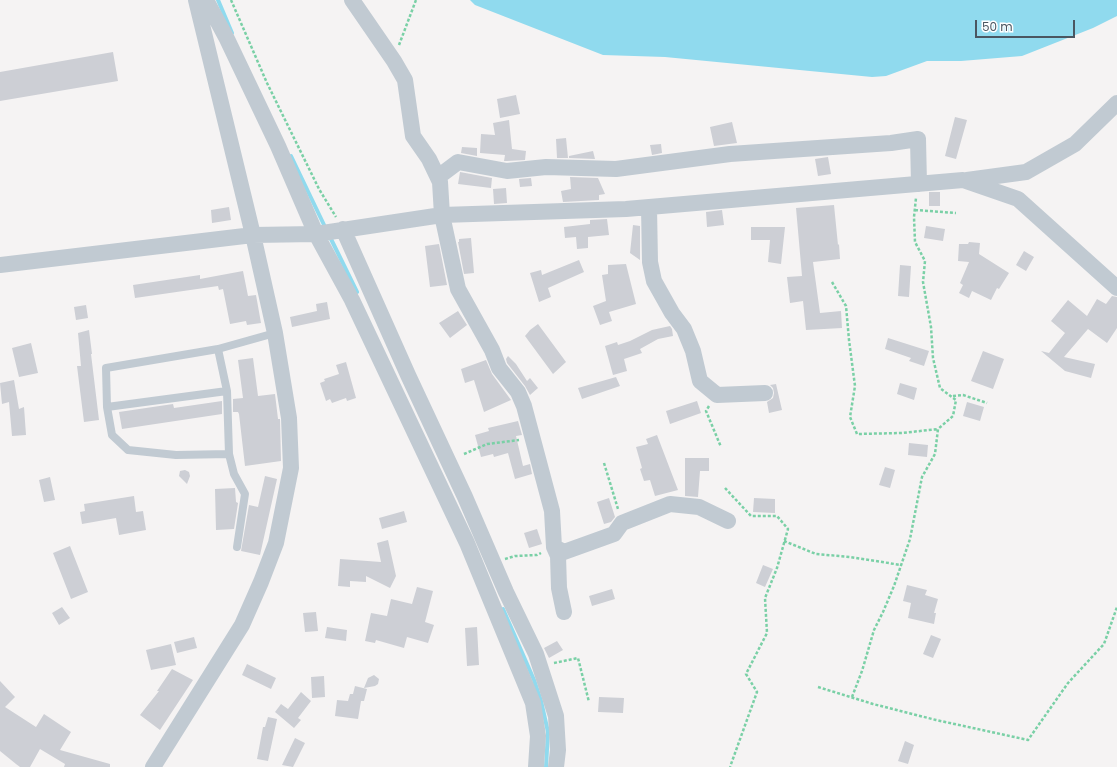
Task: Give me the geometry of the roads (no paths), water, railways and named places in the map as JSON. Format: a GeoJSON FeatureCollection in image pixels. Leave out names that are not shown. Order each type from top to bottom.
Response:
{"type":"FeatureCollection","features":[{"type":"Feature","properties":{"kind":"street"},"geometry":{"type":"LineString","coordinates":[[153,767],[242,625],[261,582],[276,542],[291,468],[289,418],[275,333],[253,235],[196,0]]}},
{"type":"Feature","properties":{"kind":"street"},"geometry":{"type":"LineString","coordinates":[[206,0],[227,39],[278,146],[316,234],[352,300],[424,449],[467,543],[533,703],[538,736],[536,767]]}},
{"type":"Feature","properties":{"kind":"street"},"geometry":{"type":"LineString","coordinates":[[352,0],[394,61],[405,80],[412,136],[429,159],[440,182],[442,215],[458,289],[492,350],[499,368],[518,392],[524,406],[552,511],[554,547],[558,556],[559,588],[564,612]]}},
{"type":"Feature","properties":{"kind":"street"},"geometry":{"type":"LineString","coordinates":[[0,265],[253,235],[316,234],[442,215],[626,209],[918,188],[963,180],[1026,172],[1075,144],[1117,103]]}},
{"type":"Feature","properties":{"kind":"street"},"geometry":{"type":"LineString","coordinates":[[438,178],[458,162],[507,171],[546,167],[616,168],[730,154],[892,143],[918,139],[918,188]]}},
{"type":"Feature","properties":{"kind":"street"},"geometry":{"type":"LineString","coordinates":[[963,180],[1018,199],[1117,288]]}},
{"type":"Feature","properties":{"kind":"street"},"geometry":{"type":"LineString","coordinates":[[649,207],[650,262],[654,281],[672,313],[684,330],[693,351],[700,381],[717,395],[765,393]]}},
{"type":"Feature","properties":{"kind":"street"},"geometry":{"type":"LineString","coordinates":[[343,229],[540,666],[556,716],[558,750],[556,767]]}},
{"type":"Feature","properties":{"kind":"street"},"geometry":{"type":"LineString","coordinates":[[554,547],[564,552],[614,534],[622,523],[670,504],[699,507],[728,521]]}},
{"type":"Feature","properties":{"kind":"lane"},"geometry":{"type":"LineString","coordinates":[[229,454],[176,455],[128,450],[112,435],[107,407],[106,368],[218,349],[275,333]]}},
{"type":"Feature","properties":{"kind":"lane"},"geometry":{"type":"LineString","coordinates":[[218,349],[227,391],[229,454],[234,474],[245,494],[237,546]]}},
{"type":"Feature","properties":{"kind":"lane"},"geometry":{"type":"LineString","coordinates":[[107,407],[227,391]]}},
{"type":"Feature","properties":{"kind":"water"},"geometry":{"type":"Polygon","coordinates":[[[470,0],[1117,0],[1117,16],[1093,28],[1022,56],[961,61],[927,61],[886,76],[872,77],[665,57],[603,55],[475,5],[470,0]]]}},
{"type":"Feature","properties":{"kind":"waterway"},"geometry":{"type":"LineString","coordinates":[[218,0],[232,33]]}},
{"type":"Feature","properties":{"kind":"waterway"},"geometry":{"type":"LineString","coordinates":[[291,156],[326,229]]}},
{"type":"Feature","properties":{"kind":"waterway"},"geometry":{"type":"LineString","coordinates":[[329,235],[357,292]]}},
{"type":"Feature","properties":{"kind":"waterway"},"geometry":{"type":"LineString","coordinates":[[503,609],[534,680],[541,701],[548,732],[546,767]]}}]}
